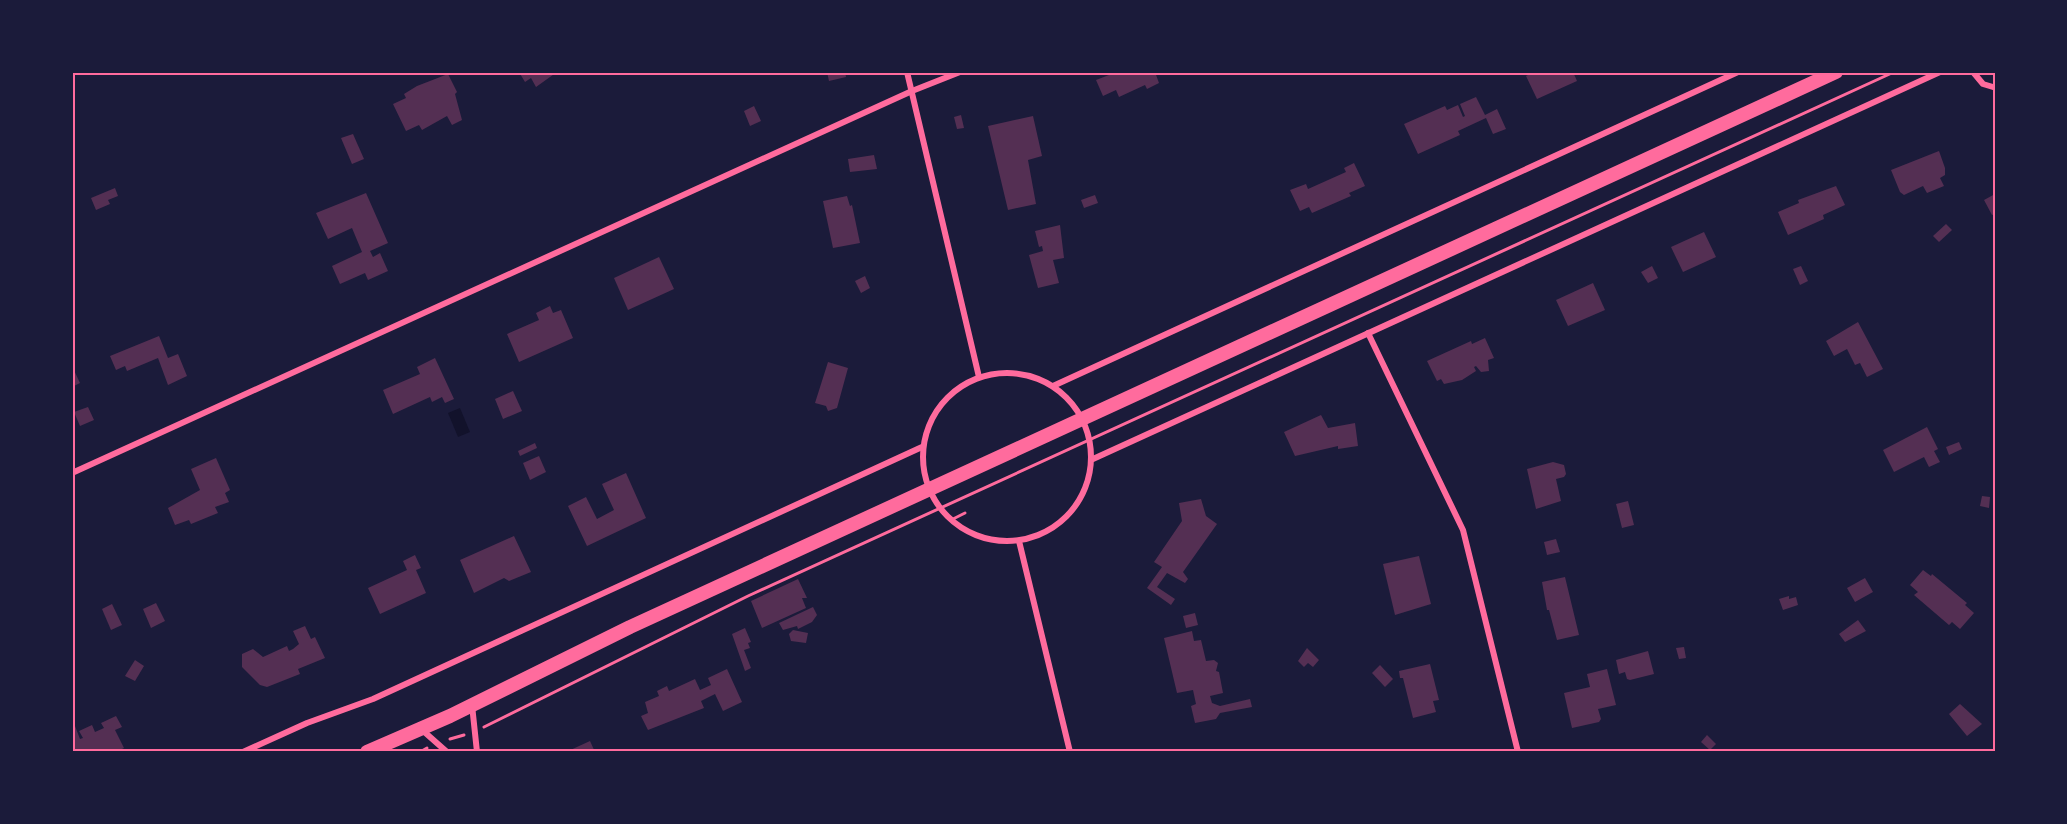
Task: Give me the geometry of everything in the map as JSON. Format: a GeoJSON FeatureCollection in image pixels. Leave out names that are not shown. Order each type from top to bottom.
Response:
{"type":"FeatureCollection","features":[{"type":"Feature","properties":{"kind":"main road"},"geometry":{"type":"LineString","coordinates":[[367,752],[630,627],[1836,72]]}},
{"type":"Feature","properties":{"kind":"street"},"geometry":{"type":"LineString","coordinates":[[908,72],[979,377]]}},
{"type":"Feature","properties":{"kind":"street"},"geometry":{"type":"LineString","coordinates":[[72,474],[912,90],[960,72]]}},
{"type":"Feature","properties":{"kind":"street"},"geometry":{"type":"LineString","coordinates":[[1053,386],[1738,72]]}},
{"type":"Feature","properties":{"kind":"street"},"geometry":{"type":"LineString","coordinates":[[1093,459],[1940,72]]}},
{"type":"Feature","properties":{"kind":"street"},"geometry":{"type":"LineString","coordinates":[[1973,72],[1983,84],[1994,89],[1995,78]]}},
{"type":"Feature","properties":{"kind":"street"},"geometry":{"type":"LineString","coordinates":[[1368,333],[1463,530],[1518,752]]}},
{"type":"Feature","properties":{"kind":"street"},"geometry":{"type":"LineString","coordinates":[[1012,373],[1029,375],[1053,386],[1070,400],[1083,419],[1093,459],[1088,482],[1073,510],[1049,530],[1019,541],[997,541],[975,536],[951,520],[940,509],[928,490],[923,469],[922,447],[928,424],[940,404],[958,388],[979,377],[1012,373]]}},
{"type":"Feature","properties":{"kind":"street"},"geometry":{"type":"LineString","coordinates":[[243,752],[308,723],[373,699],[922,447]]}},
{"type":"Feature","properties":{"kind":"street"},"geometry":{"type":"LineString","coordinates":[[1019,541],[1070,752]]}},
{"type":"Feature","properties":{"kind":"street"},"geometry":{"type":"LineString","coordinates":[[472,704],[477,752]]}},
{"type":"Feature","properties":{"kind":"street"},"geometry":{"type":"LineString","coordinates":[[420,728],[447,752]]}},
{"type":"Feature","properties":{"kind":"path"},"geometry":{"type":"LineString","coordinates":[[420,752],[439,743],[475,732],[748,596],[1894,72]]}},
{"type":"Feature","properties":{"kind":"path"},"geometry":{"type":"LineString","coordinates":[[951,520],[965,513]]}},
{"type":"Feature","properties":{"kind":"shaded area"},"geometry":{"type":"Polygon","coordinates":[[[460,408],[470,432],[458,437],[448,413],[460,408]]]}},
{"type":"Feature","properties":{"kind":"building"},"geometry":{"type":"Polygon","coordinates":[[[519,72],[557,72],[536,87],[531,78],[525,82],[519,72]]]}},
{"type":"Feature","properties":{"kind":"building"},"geometry":{"type":"Polygon","coordinates":[[[827,72],[845,72],[846,77],[829,81],[827,72]]]}},
{"type":"Feature","properties":{"kind":"building"},"geometry":{"type":"Polygon","coordinates":[[[1108,72],[1155,72],[1159,83],[1147,89],[1145,85],[1119,97],[1116,90],[1103,96],[1096,80],[1109,75],[1108,72]]]}},
{"type":"Feature","properties":{"kind":"building"},"geometry":{"type":"Polygon","coordinates":[[[1534,72],[1573,72],[1577,81],[1537,99],[1526,76],[1534,72]]]}},
{"type":"Feature","properties":{"kind":"building"},"geometry":{"type":"Polygon","coordinates":[[[448,74],[457,92],[455,94],[462,120],[452,125],[447,116],[422,130],[419,125],[406,131],[393,104],[406,98],[404,94],[417,86],[448,74]]]}},
{"type":"Feature","properties":{"kind":"building"},"geometry":{"type":"Polygon","coordinates":[[[1476,97],[1485,115],[1497,109],[1506,129],[1493,134],[1486,118],[1458,131],[1460,135],[1418,154],[1404,124],[1445,106],[1447,110],[1458,105],[1463,117],[1465,116],[1460,104],[1476,97]]]}},
{"type":"Feature","properties":{"kind":"building"},"geometry":{"type":"Polygon","coordinates":[[[754,106],[761,121],[750,126],[744,111],[754,106]]]}},
{"type":"Feature","properties":{"kind":"building"},"geometry":{"type":"Polygon","coordinates":[[[961,115],[964,128],[957,129],[954,117],[961,115]]]}},
{"type":"Feature","properties":{"kind":"building"},"geometry":{"type":"Polygon","coordinates":[[[1033,116],[1042,156],[1028,160],[1036,204],[1008,210],[988,126],[1033,116]]]}},
{"type":"Feature","properties":{"kind":"building"},"geometry":{"type":"Polygon","coordinates":[[[353,134],[364,159],[352,164],[341,138],[353,134]]]}},
{"type":"Feature","properties":{"kind":"building"},"geometry":{"type":"Polygon","coordinates":[[[1939,151],[1945,168],[1945,175],[1940,178],[1944,186],[1927,193],[1923,186],[1904,195],[1900,192],[1891,170],[1939,151]]]}},
{"type":"Feature","properties":{"kind":"building"},"geometry":{"type":"Polygon","coordinates":[[[874,155],[877,169],[850,172],[848,159],[874,155]]]}},
{"type":"Feature","properties":{"kind":"building"},"geometry":{"type":"Polygon","coordinates":[[[1354,163],[1365,186],[1349,193],[1351,196],[1312,213],[1309,207],[1300,211],[1290,190],[1306,184],[1308,189],[1346,172],[1344,168],[1354,163]]]}},
{"type":"Feature","properties":{"kind":"building"},"geometry":{"type":"Polygon","coordinates":[[[1836,186],[1845,205],[1823,215],[1824,219],[1788,235],[1778,212],[1799,203],[1798,200],[1836,186]]]}},
{"type":"Feature","properties":{"kind":"building"},"geometry":{"type":"Polygon","coordinates":[[[115,188],[118,196],[108,200],[110,204],[96,210],[91,198],[115,188]]]}},
{"type":"Feature","properties":{"kind":"building"},"geometry":{"type":"Polygon","coordinates":[[[366,193],[388,243],[370,251],[373,257],[380,253],[388,271],[368,280],[365,273],[340,284],[332,266],[362,252],[352,228],[328,239],[316,213],[366,193]]]}},
{"type":"Feature","properties":{"kind":"building"},"geometry":{"type":"Polygon","coordinates":[[[1995,194],[1995,214],[1992,215],[1984,200],[1995,194]]]}},
{"type":"Feature","properties":{"kind":"building"},"geometry":{"type":"Polygon","coordinates":[[[1095,195],[1098,203],[1084,208],[1081,200],[1095,195]]]}},
{"type":"Feature","properties":{"kind":"building"},"geometry":{"type":"Polygon","coordinates":[[[847,196],[850,206],[852,205],[860,243],[833,248],[823,201],[847,196]]]}},
{"type":"Feature","properties":{"kind":"building"},"geometry":{"type":"Polygon","coordinates":[[[1946,224],[1952,230],[1939,242],[1933,236],[1946,224]]]}},
{"type":"Feature","properties":{"kind":"building"},"geometry":{"type":"Polygon","coordinates":[[[1060,225],[1064,258],[1053,260],[1059,283],[1038,288],[1029,255],[1043,251],[1042,246],[1039,247],[1035,231],[1060,225]]]}},
{"type":"Feature","properties":{"kind":"building"},"geometry":{"type":"Polygon","coordinates":[[[1704,232],[1716,257],[1683,272],[1671,247],[1704,232]]]}},
{"type":"Feature","properties":{"kind":"building"},"geometry":{"type":"Polygon","coordinates":[[[659,257],[674,289],[628,310],[614,278],[659,257]]]}},
{"type":"Feature","properties":{"kind":"building"},"geometry":{"type":"Polygon","coordinates":[[[1652,266],[1658,278],[1648,283],[1641,272],[1652,266]]]}},
{"type":"Feature","properties":{"kind":"building"},"geometry":{"type":"Polygon","coordinates":[[[1801,266],[1808,281],[1800,285],[1793,269],[1801,266]]]}},
{"type":"Feature","properties":{"kind":"building"},"geometry":{"type":"Polygon","coordinates":[[[865,276],[870,288],[861,293],[855,281],[865,276]]]}},
{"type":"Feature","properties":{"kind":"building"},"geometry":{"type":"Polygon","coordinates":[[[1593,283],[1605,310],[1568,326],[1556,300],[1593,283]]]}},
{"type":"Feature","properties":{"kind":"building"},"geometry":{"type":"Polygon","coordinates":[[[550,306],[553,313],[561,310],[573,338],[519,362],[507,334],[539,320],[536,313],[550,306]]]}},
{"type":"Feature","properties":{"kind":"building"},"geometry":{"type":"Polygon","coordinates":[[[1858,322],[1883,369],[1867,377],[1860,363],[1855,365],[1847,349],[1834,356],[1826,341],[1858,322]]]}},
{"type":"Feature","properties":{"kind":"building"},"geometry":{"type":"Polygon","coordinates":[[[159,336],[168,358],[178,354],[187,376],[168,385],[158,358],[127,371],[125,366],[116,370],[110,356],[159,336]]]}},
{"type":"Feature","properties":{"kind":"building"},"geometry":{"type":"Polygon","coordinates":[[[1485,338],[1494,358],[1488,360],[1489,371],[1481,372],[1476,366],[1474,367],[1476,371],[1462,380],[1444,384],[1441,379],[1437,381],[1427,361],[1471,341],[1472,344],[1485,338]]]}},
{"type":"Feature","properties":{"kind":"building"},"geometry":{"type":"Polygon","coordinates":[[[435,358],[454,399],[445,403],[442,397],[432,402],[430,397],[393,414],[383,390],[420,374],[417,367],[435,358]]]}},
{"type":"Feature","properties":{"kind":"building"},"geometry":{"type":"Polygon","coordinates":[[[828,362],[848,368],[837,408],[828,411],[826,406],[815,403],[828,362]]]}},
{"type":"Feature","properties":{"kind":"building"},"geometry":{"type":"Polygon","coordinates":[[[72,366],[80,383],[72,387],[72,366]]]}},
{"type":"Feature","properties":{"kind":"building"},"geometry":{"type":"Polygon","coordinates":[[[513,391],[522,411],[503,419],[495,399],[513,391]]]}},
{"type":"Feature","properties":{"kind":"building"},"geometry":{"type":"Polygon","coordinates":[[[88,407],[94,420],[80,426],[74,412],[88,407]]]}},
{"type":"Feature","properties":{"kind":"building"},"geometry":{"type":"Polygon","coordinates":[[[1321,415],[1328,428],[1355,423],[1358,446],[1338,449],[1338,446],[1295,456],[1284,432],[1321,415]]]}},
{"type":"Feature","properties":{"kind":"building"},"geometry":{"type":"Polygon","coordinates":[[[1927,427],[1938,449],[1934,451],[1940,462],[1929,467],[1924,457],[1894,472],[1883,450],[1927,427]]]}},
{"type":"Feature","properties":{"kind":"building"},"geometry":{"type":"Polygon","coordinates":[[[1959,442],[1962,449],[1949,455],[1946,447],[1959,442]]]}},
{"type":"Feature","properties":{"kind":"building"},"geometry":{"type":"Polygon","coordinates":[[[535,443],[537,448],[520,456],[518,451],[535,443]]]}},
{"type":"Feature","properties":{"kind":"building"},"geometry":{"type":"Polygon","coordinates":[[[539,456],[546,472],[530,480],[523,463],[539,456]]]}},
{"type":"Feature","properties":{"kind":"building"},"geometry":{"type":"Polygon","coordinates":[[[216,458],[230,490],[225,493],[229,502],[215,507],[218,513],[191,524],[189,520],[175,525],[168,508],[200,490],[191,469],[216,458]]]}},
{"type":"Feature","properties":{"kind":"building"},"geometry":{"type":"Polygon","coordinates":[[[1553,462],[1564,465],[1566,474],[1556,479],[1561,501],[1536,509],[1527,469],[1553,462]]]}},
{"type":"Feature","properties":{"kind":"building"},"geometry":{"type":"Polygon","coordinates":[[[626,473],[646,518],[587,546],[568,506],[586,497],[597,519],[614,510],[602,484],[626,473]]]}},
{"type":"Feature","properties":{"kind":"building"},"geometry":{"type":"Polygon","coordinates":[[[1982,496],[1990,497],[1989,508],[1980,506],[1982,496]]]}},
{"type":"Feature","properties":{"kind":"building"},"geometry":{"type":"Polygon","coordinates":[[[1201,499],[1206,516],[1217,524],[1183,572],[1188,579],[1185,583],[1167,573],[1157,587],[1175,599],[1171,605],[1147,588],[1162,567],[1154,562],[1182,521],[1179,503],[1201,499]]]}},
{"type":"Feature","properties":{"kind":"building"},"geometry":{"type":"Polygon","coordinates":[[[1628,501],[1634,525],[1622,528],[1616,504],[1628,501]]]}},
{"type":"Feature","properties":{"kind":"building"},"geometry":{"type":"Polygon","coordinates":[[[514,536],[531,572],[509,581],[504,578],[474,593],[460,560],[514,536]]]}},
{"type":"Feature","properties":{"kind":"building"},"geometry":{"type":"Polygon","coordinates":[[[1556,539],[1560,552],[1547,555],[1544,542],[1556,539]]]}},
{"type":"Feature","properties":{"kind":"building"},"geometry":{"type":"Polygon","coordinates":[[[415,555],[421,568],[416,570],[426,593],[380,614],[368,588],[407,570],[403,561],[415,555]]]}},
{"type":"Feature","properties":{"kind":"building"},"geometry":{"type":"Polygon","coordinates":[[[1419,556],[1431,604],[1395,615],[1383,564],[1419,556]]]}},
{"type":"Feature","properties":{"kind":"building"},"geometry":{"type":"Polygon","coordinates":[[[1923,570],[1931,576],[1932,574],[1967,603],[1965,605],[1974,613],[1960,629],[1952,622],[1949,625],[1914,595],[1918,592],[1910,585],[1923,570]]]}},
{"type":"Feature","properties":{"kind":"building"},"geometry":{"type":"Polygon","coordinates":[[[1565,577],[1579,635],[1557,640],[1549,610],[1547,610],[1542,582],[1565,577]]]}},
{"type":"Feature","properties":{"kind":"building"},"geometry":{"type":"Polygon","coordinates":[[[1865,578],[1873,592],[1855,602],[1847,588],[1865,578]]]}},
{"type":"Feature","properties":{"kind":"building"},"geometry":{"type":"Polygon","coordinates":[[[798,579],[807,598],[802,598],[806,608],[762,628],[751,601],[798,579]]]}},
{"type":"Feature","properties":{"kind":"building"},"geometry":{"type":"Polygon","coordinates":[[[1789,596],[1789,599],[1796,597],[1798,605],[1783,610],[1779,599],[1789,596]]]}},
{"type":"Feature","properties":{"kind":"building"},"geometry":{"type":"Polygon","coordinates":[[[156,603],[165,621],[151,628],[143,609],[156,603]]]}},
{"type":"Feature","properties":{"kind":"building"},"geometry":{"type":"Polygon","coordinates":[[[112,604],[122,625],[111,630],[102,609],[112,604]]]}},
{"type":"Feature","properties":{"kind":"building"},"geometry":{"type":"Polygon","coordinates":[[[813,607],[817,615],[812,622],[798,629],[797,626],[783,630],[779,623],[813,607]]]}},
{"type":"Feature","properties":{"kind":"building"},"geometry":{"type":"Polygon","coordinates":[[[1195,613],[1198,625],[1186,628],[1183,616],[1195,613]]]}},
{"type":"Feature","properties":{"kind":"building"},"geometry":{"type":"Polygon","coordinates":[[[1858,620],[1866,631],[1845,642],[1839,634],[1858,620]]]}},
{"type":"Feature","properties":{"kind":"building"},"geometry":{"type":"Polygon","coordinates":[[[305,626],[311,639],[315,637],[325,658],[298,669],[300,674],[267,687],[260,685],[242,667],[242,654],[253,649],[263,657],[287,646],[289,651],[293,649],[299,644],[293,631],[305,626]]]}},
{"type":"Feature","properties":{"kind":"building"},"geometry":{"type":"Polygon","coordinates":[[[745,628],[751,642],[748,643],[750,648],[744,650],[751,668],[745,671],[732,634],[745,628]]]}},
{"type":"Feature","properties":{"kind":"building"},"geometry":{"type":"Polygon","coordinates":[[[793,630],[808,633],[806,643],[791,641],[789,634],[793,630]]]}},
{"type":"Feature","properties":{"kind":"building"},"geometry":{"type":"Polygon","coordinates":[[[1192,631],[1194,641],[1201,640],[1206,661],[1214,660],[1218,663],[1216,671],[1219,672],[1223,693],[1210,696],[1212,703],[1220,706],[1250,699],[1252,707],[1220,713],[1216,719],[1195,723],[1191,706],[1196,704],[1193,690],[1177,693],[1164,638],[1192,631]]]}},
{"type":"Feature","properties":{"kind":"building"},"geometry":{"type":"Polygon","coordinates":[[[1684,647],[1686,658],[1679,659],[1676,648],[1684,647]]]}},
{"type":"Feature","properties":{"kind":"building"},"geometry":{"type":"Polygon","coordinates":[[[1307,648],[1319,660],[1313,667],[1308,663],[1304,667],[1298,661],[1307,648]]]}},
{"type":"Feature","properties":{"kind":"building"},"geometry":{"type":"Polygon","coordinates":[[[1648,651],[1654,674],[1630,680],[1627,679],[1625,672],[1619,674],[1616,660],[1648,651]]]}},
{"type":"Feature","properties":{"kind":"building"},"geometry":{"type":"Polygon","coordinates":[[[135,660],[144,666],[135,681],[125,676],[135,660]]]}},
{"type":"Feature","properties":{"kind":"building"},"geometry":{"type":"Polygon","coordinates":[[[1430,664],[1439,700],[1433,701],[1436,712],[1413,718],[1403,678],[1400,678],[1399,671],[1430,664]]]}},
{"type":"Feature","properties":{"kind":"building"},"geometry":{"type":"Polygon","coordinates":[[[1380,665],[1393,679],[1385,687],[1372,673],[1380,665]]]}},
{"type":"Feature","properties":{"kind":"building"},"geometry":{"type":"Polygon","coordinates":[[[727,669],[742,702],[723,711],[715,694],[701,701],[704,708],[648,730],[641,716],[648,713],[645,702],[659,696],[657,691],[667,686],[669,691],[695,679],[700,690],[711,685],[708,678],[727,669]]]}},
{"type":"Feature","properties":{"kind":"building"},"geometry":{"type":"Polygon","coordinates":[[[1607,669],[1616,705],[1598,709],[1601,719],[1599,722],[1572,728],[1564,693],[1590,687],[1587,674],[1607,669]]]}},
{"type":"Feature","properties":{"kind":"building"},"geometry":{"type":"Polygon","coordinates":[[[1960,704],[1982,724],[1967,736],[1949,714],[1960,704]]]}},
{"type":"Feature","properties":{"kind":"building"},"geometry":{"type":"Polygon","coordinates":[[[116,716],[122,727],[115,730],[124,748],[116,752],[72,752],[72,727],[75,726],[80,739],[83,738],[79,731],[92,725],[95,732],[104,728],[101,723],[116,716]]]}},
{"type":"Feature","properties":{"kind":"building"},"geometry":{"type":"Polygon","coordinates":[[[1707,735],[1716,744],[1710,750],[1701,742],[1707,735]]]}},
{"type":"Feature","properties":{"kind":"building"},"geometry":{"type":"Polygon","coordinates":[[[590,741],[595,752],[566,752],[590,741]]]}}]}
